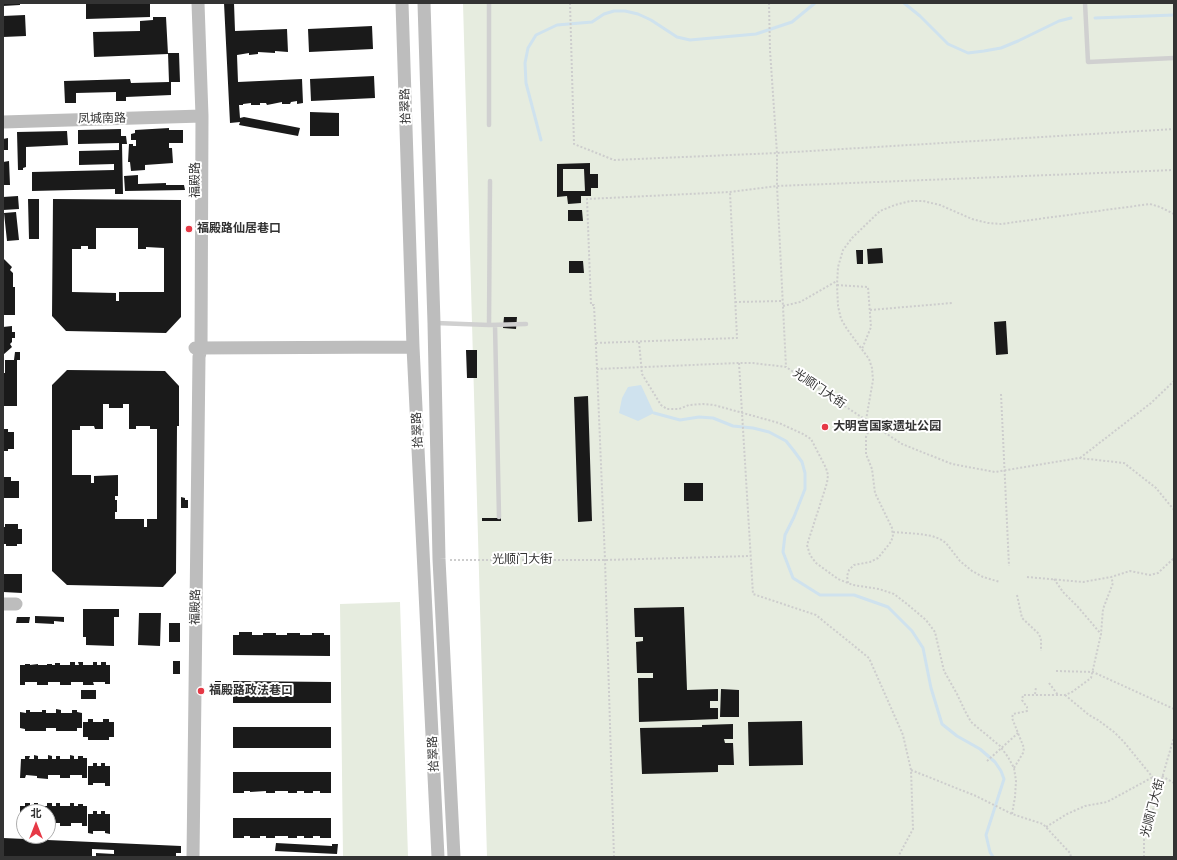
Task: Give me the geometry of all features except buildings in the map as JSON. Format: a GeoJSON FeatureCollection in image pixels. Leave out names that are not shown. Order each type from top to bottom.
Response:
{"type":"FeatureCollection","features":[{"type":"Feature","properties":{"kind":"main road","name":"福殿路"},"geometry":{"type":"LineString","coordinates":[[191,3],[199,117]]}},
{"type":"Feature","properties":{"kind":"main road","name":"福殿路"},"geometry":{"type":"LineString","coordinates":[[193,857],[198,351],[198,3]]}},
{"type":"Feature","properties":{"kind":"main road","name":"拾翠路"},"geometry":{"type":"LineString","coordinates":[[402,3],[413,347],[438,857]]}},
{"type":"Feature","properties":{"kind":"main road","name":"拾翠路"},"geometry":{"type":"LineString","coordinates":[[424,3],[434,323],[439,560],[454,857]]}},
{"type":"Feature","properties":{"kind":"main road","name":"凤城南路"},"geometry":{"type":"LineString","coordinates":[[3,122],[199,117]]}},
{"type":"Feature","properties":{"kind":"main road"},"geometry":{"type":"LineString","coordinates":[[198,351],[413,347]]}},
{"type":"Feature","properties":{"kind":"main road"},"geometry":{"type":"LineString","coordinates":[[3,604],[16,604]]}},
{"type":"Feature","properties":{"kind":"lane"},"geometry":{"type":"LineString","coordinates":[[489,3],[489,126]]}},
{"type":"Feature","properties":{"kind":"lane"},"geometry":{"type":"LineString","coordinates":[[1085,3],[1088,62],[1174,58]]}},
{"type":"Feature","properties":{"kind":"lane"},"geometry":{"type":"LineString","coordinates":[[489,325],[490,181]]}},
{"type":"Feature","properties":{"kind":"lane"},"geometry":{"type":"LineString","coordinates":[[434,323],[489,325],[526,324]]}},
{"type":"Feature","properties":{"kind":"lane"},"geometry":{"type":"LineString","coordinates":[[495,325],[500,517]]}},
{"type":"Feature","properties":{"kind":"path"},"geometry":{"type":"LineString","coordinates":[[570,3],[574,144],[614,160],[777,153],[1174,130]]}},
{"type":"Feature","properties":{"kind":"path"},"geometry":{"type":"LineString","coordinates":[[769,3],[786,367]]}},
{"type":"Feature","properties":{"kind":"path"},"geometry":{"type":"LineString","coordinates":[[614,857],[605,560],[594,305],[590,305],[587,199],[730,192],[777,186],[1174,170]]}},
{"type":"Feature","properties":{"kind":"path"},"geometry":{"type":"LineString","coordinates":[[596,344],[737,338],[730,192]]}},
{"type":"Feature","properties":{"kind":"path"},"geometry":{"type":"LineString","coordinates":[[866,420],[873,380],[872,368],[869,358],[841,319],[838,306],[838,267],[843,250],[852,238],[880,211],[895,204],[910,201],[923,201],[940,205],[972,219],[988,223],[1001,224],[1150,204],[1160,206],[1174,214]]}},
{"type":"Feature","properties":{"kind":"path"},"geometry":{"type":"LineString","coordinates":[[783,306],[800,302],[838,281]]}},
{"type":"Feature","properties":{"kind":"path"},"geometry":{"type":"LineString","coordinates":[[837,285],[868,288],[871,327],[862,349]]}},
{"type":"Feature","properties":{"kind":"path"},"geometry":{"type":"LineString","coordinates":[[735,302],[783,301]]}},
{"type":"Feature","properties":{"kind":"path"},"geometry":{"type":"LineString","coordinates":[[870,310],[952,303]]}},
{"type":"Feature","properties":{"kind":"path"},"geometry":{"type":"LineString","coordinates":[[639,342],[642,374],[645,381],[662,405],[667,409],[679,409],[689,405],[714,405],[779,422],[812,439],[828,475],[827,483],[807,545],[810,555],[816,562],[838,579],[848,583],[879,589],[894,594],[926,620],[934,632],[944,671],[971,722],[1001,748],[1014,768],[1016,781],[1012,814]]}},
{"type":"Feature","properties":{"kind":"path"},"geometry":{"type":"LineString","coordinates":[[739,363],[753,594],[816,615],[869,658],[903,735],[912,770],[913,829],[898,857]]}},
{"type":"Feature","properties":{"kind":"path","name":"光顺门大街"},"geometry":{"type":"LineString","coordinates":[[597,369],[739,363],[786,367],[902,444],[952,464],[995,472],[1079,458],[1124,463],[1156,488],[1174,510]]}},
{"type":"Feature","properties":{"kind":"path"},"geometry":{"type":"LineString","coordinates":[[1079,458],[1151,403],[1174,381]]}},
{"type":"Feature","properties":{"kind":"path"},"geometry":{"type":"LineString","coordinates":[[1001,394],[1009,566]]}},
{"type":"Feature","properties":{"kind":"path"},"geometry":{"type":"LineString","coordinates":[[848,583],[847,576],[849,570],[854,565],[870,562],[878,558],[893,537],[892,528],[875,493],[872,469],[866,454],[866,437],[872,424]]}},
{"type":"Feature","properties":{"kind":"path"},"geometry":{"type":"LineString","coordinates":[[892,532],[920,534],[940,539],[946,543],[960,561],[972,571],[983,577],[1000,582]]}},
{"type":"Feature","properties":{"kind":"path","name":"光顺门大街"},"geometry":{"type":"LineString","coordinates":[[439,560],[605,560],[750,556]]}},
{"type":"Feature","properties":{"kind":"path"},"geometry":{"type":"LineString","coordinates":[[1027,577],[1083,582],[1111,577],[1130,571],[1150,574],[1158,572],[1174,558]]}},
{"type":"Feature","properties":{"kind":"path"},"geometry":{"type":"LineString","coordinates":[[1014,768],[1023,753],[1024,748],[1012,718],[1013,714],[1027,711],[1027,707],[1022,700],[1023,695],[1065,695],[1072,692],[1091,678],[1101,634],[1103,609],[1113,583],[1111,577]]}},
{"type":"Feature","properties":{"kind":"path"},"geometry":{"type":"LineString","coordinates":[[1054,579],[1063,592],[1078,606],[1101,634]]}},
{"type":"Feature","properties":{"kind":"path"},"geometry":{"type":"LineString","coordinates":[[1017,595],[1022,618],[1039,634],[1041,640],[1041,651]]}},
{"type":"Feature","properties":{"kind":"path"},"geometry":{"type":"LineString","coordinates":[[1056,671],[1093,672],[1174,709]]}},
{"type":"Feature","properties":{"kind":"path"},"geometry":{"type":"LineString","coordinates":[[1049,683],[1058,695]]}},
{"type":"Feature","properties":{"kind":"path"},"geometry":{"type":"LineString","coordinates":[[1034,694],[1036,687]]}},
{"type":"Feature","properties":{"kind":"path"},"geometry":{"type":"LineString","coordinates":[[1065,695],[1089,715],[1114,732],[1159,785]]}},
{"type":"Feature","properties":{"kind":"path"},"geometry":{"type":"LineString","coordinates":[[987,761],[1018,733]]}},
{"type":"Feature","properties":{"kind":"path","name":"光顺门大街"},"geometry":{"type":"LineString","coordinates":[[1144,857],[1144,840],[1174,737]]}},
{"type":"Feature","properties":{"kind":"path"},"geometry":{"type":"LineString","coordinates":[[912,770],[976,796],[1012,814],[1043,824],[1070,853],[1071,857]]}},
{"type":"Feature","properties":{"kind":"path"},"geometry":{"type":"LineString","coordinates":[[1162,776],[1174,783]]}},
{"type":"Feature","properties":{"kind":"path"},"geometry":{"type":"LineString","coordinates":[[1046,827],[1067,814],[1085,806],[1107,802],[1152,777]]}},
{"type":"Feature","properties":{"kind":"shaded area","name":"大明宫国家遗址公园"},"geometry":{"type":"Polygon","coordinates":[[[463,3],[1174,3],[1174,857],[487,857],[463,3]]]}},
{"type":"Feature","properties":{"kind":"shaded area"},"geometry":{"type":"Polygon","coordinates":[[[400,602],[408,857],[343,857],[340,604],[400,602]]]}},
{"type":"Feature","properties":{"kind":"water"},"geometry":{"type":"Polygon","coordinates":[[[641,385],[654,413],[638,421],[619,413],[622,398],[628,387],[641,385]]]}},
{"type":"Feature","properties":{"kind":"waterway"},"geometry":{"type":"LineString","coordinates":[[541,140],[526,83],[525,63],[528,48],[536,35],[557,25],[592,22],[604,14],[614,11],[625,11],[638,14],[651,20],[677,37],[690,40],[756,34],[792,22],[815,3]]}},
{"type":"Feature","properties":{"kind":"waterway"},"geometry":{"type":"LineString","coordinates":[[904,3],[920,16],[948,44],[968,53],[1001,48],[1059,21],[1071,18]]}},
{"type":"Feature","properties":{"kind":"waterway"},"geometry":{"type":"LineString","coordinates":[[1095,18],[1174,15]]}},
{"type":"Feature","properties":{"kind":"waterway"},"geometry":{"type":"LineString","coordinates":[[654,413],[680,420],[699,417],[713,418],[733,426],[753,428],[769,432],[786,441],[794,451],[802,462],[805,473],[805,489],[785,535],[783,552],[793,578],[820,595],[854,595],[888,607],[912,631],[923,648],[931,688],[942,724],[957,736],[980,749],[995,762],[1004,779],[986,835],[990,852],[993,857]]}},
{"type":"Feature","properties":{"kind":"place","name":"福殿路仙居巷口"},"geometry":{"type":"Point","coordinates":[189,229]}},
{"type":"Feature","properties":{"kind":"place","name":"大明宫国家遗址公园"},"geometry":{"type":"Point","coordinates":[825,427]}},
{"type":"Feature","properties":{"kind":"place","name":"福殿路政法巷口"},"geometry":{"type":"Point","coordinates":[201,691]}}]}
